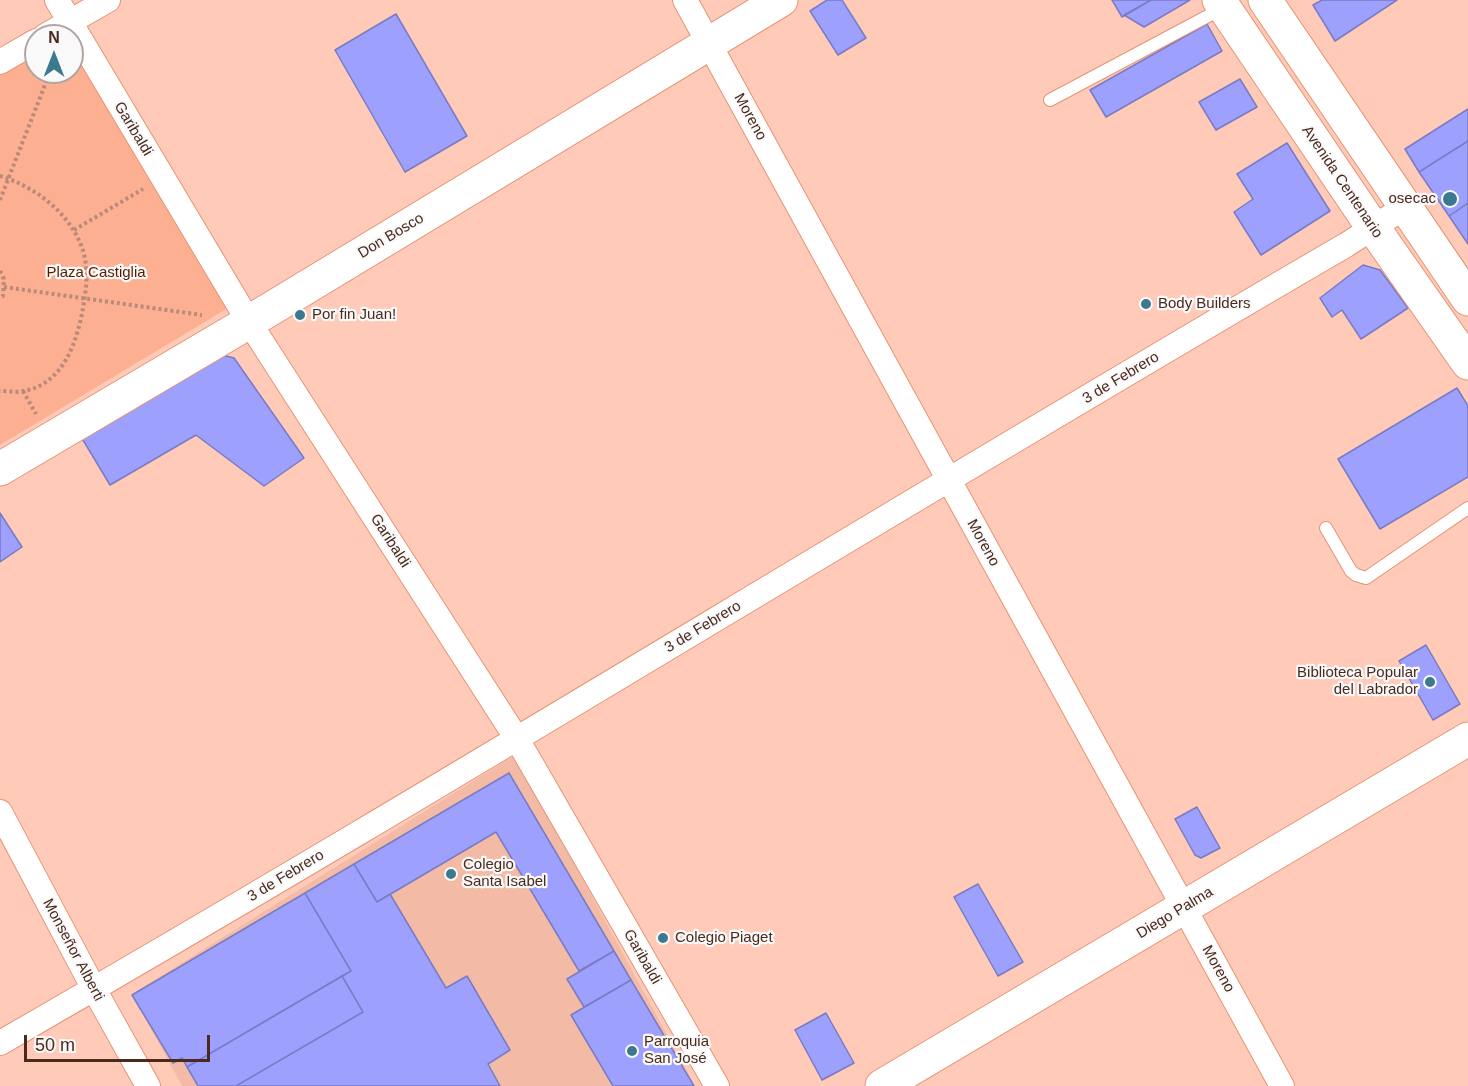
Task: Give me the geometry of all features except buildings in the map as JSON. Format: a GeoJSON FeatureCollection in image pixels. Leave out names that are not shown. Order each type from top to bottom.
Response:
{"type":"FeatureCollection","features":[{"type":"Feature","properties":{"kind":"street","name":"Garibaldi"},"geometry":{"type":"LineString","coordinates":[[57,0],[249,322],[517,739],[717,1086]]}},
{"type":"Feature","properties":{"kind":"street"},"geometry":{"type":"LineString","coordinates":[[66,24],[108,0]]}},
{"type":"Feature","properties":{"kind":"street","name":"Moreno"},"geometry":{"type":"LineString","coordinates":[[685,0],[1282,1086]]}},
{"type":"Feature","properties":{"kind":"street","name":"Don Bosco"},"geometry":{"type":"LineString","coordinates":[[0,470],[781,0]]}},
{"type":"Feature","properties":{"kind":"street"},"geometry":{"type":"LineString","coordinates":[[1265,0],[1468,299]]}},
{"type":"Feature","properties":{"kind":"street","name":"Avenida Centenario"},"geometry":{"type":"LineString","coordinates":[[1221,4],[1468,363]]}},
{"type":"Feature","properties":{"kind":"street"},"geometry":{"type":"LineString","coordinates":[[0,62],[24,48]]}},
{"type":"Feature","properties":{"kind":"street","name":"3 de Febrero"},"geometry":{"type":"LineString","coordinates":[[0,1044],[517,739],[1405,207]]}},
{"type":"Feature","properties":{"kind":"street","name":"Diego Palma"},"geometry":{"type":"LineString","coordinates":[[882,1086],[1468,739]]}},
{"type":"Feature","properties":{"kind":"street","name":"Monseñor Alberti"},"geometry":{"type":"LineString","coordinates":[[0,812],[148,1086]]}},
{"type":"Feature","properties":{"kind":"lane"},"geometry":{"type":"LineString","coordinates":[[1050,100],[1221,4]]}},
{"type":"Feature","properties":{"kind":"lane"},"geometry":{"type":"LineString","coordinates":[[1326,528],[1351,571],[1366,578],[1468,508]]}},
{"type":"Feature","properties":{"kind":"path"},"geometry":{"type":"LineString","coordinates":[[0,200],[45,84]]}},
{"type":"Feature","properties":{"kind":"path"},"geometry":{"type":"LineString","coordinates":[[0,176],[8,178],[51,204],[74,230],[86,260],[87,279],[74,348],[65,362],[54,375],[39,385],[23,392],[0,391]]}},
{"type":"Feature","properties":{"kind":"path"},"geometry":{"type":"LineString","coordinates":[[74,230],[162,177]]}},
{"type":"Feature","properties":{"kind":"path"},"geometry":{"type":"LineString","coordinates":[[0,271],[4,279],[3,296],[0,297]]}},
{"type":"Feature","properties":{"kind":"path"},"geometry":{"type":"LineString","coordinates":[[4,287],[249,322]]}},
{"type":"Feature","properties":{"kind":"shaded area","name":"Colegio Santa Isabel"},"geometry":{"type":"Polygon","coordinates":[[[515,755],[695,1086],[182,1086],[132,994],[515,755]]]}},
{"type":"Feature","properties":{"kind":"green space","name":"Plaza Castiglia"},"geometry":{"type":"Polygon","coordinates":[[[24,56],[24,84],[84,84],[84,64],[228,308],[0,445],[0,70],[24,56]]]}},
{"type":"Feature","properties":{"kind":"place","name":"osecac"},"geometry":{"type":"Point","coordinates":[1450,199]}},
{"type":"Feature","properties":{"kind":"place","name":"Body Builders"},"geometry":{"type":"Point","coordinates":[1146,304]}},
{"type":"Feature","properties":{"kind":"place","name":"Por fin Juan!"},"geometry":{"type":"Point","coordinates":[300,315]}},
{"type":"Feature","properties":{"kind":"place","name":"Biblioteca Popular del Labrador"},"geometry":{"type":"Point","coordinates":[1430,682]}},
{"type":"Feature","properties":{"kind":"place","name":"Colegio Santa Isabel"},"geometry":{"type":"Point","coordinates":[451,874]}},
{"type":"Feature","properties":{"kind":"place","name":"Colegio Piaget"},"geometry":{"type":"Point","coordinates":[663,938]}},
{"type":"Feature","properties":{"kind":"place","name":"Parroquia San José"},"geometry":{"type":"Point","coordinates":[632,1051]}}]}
